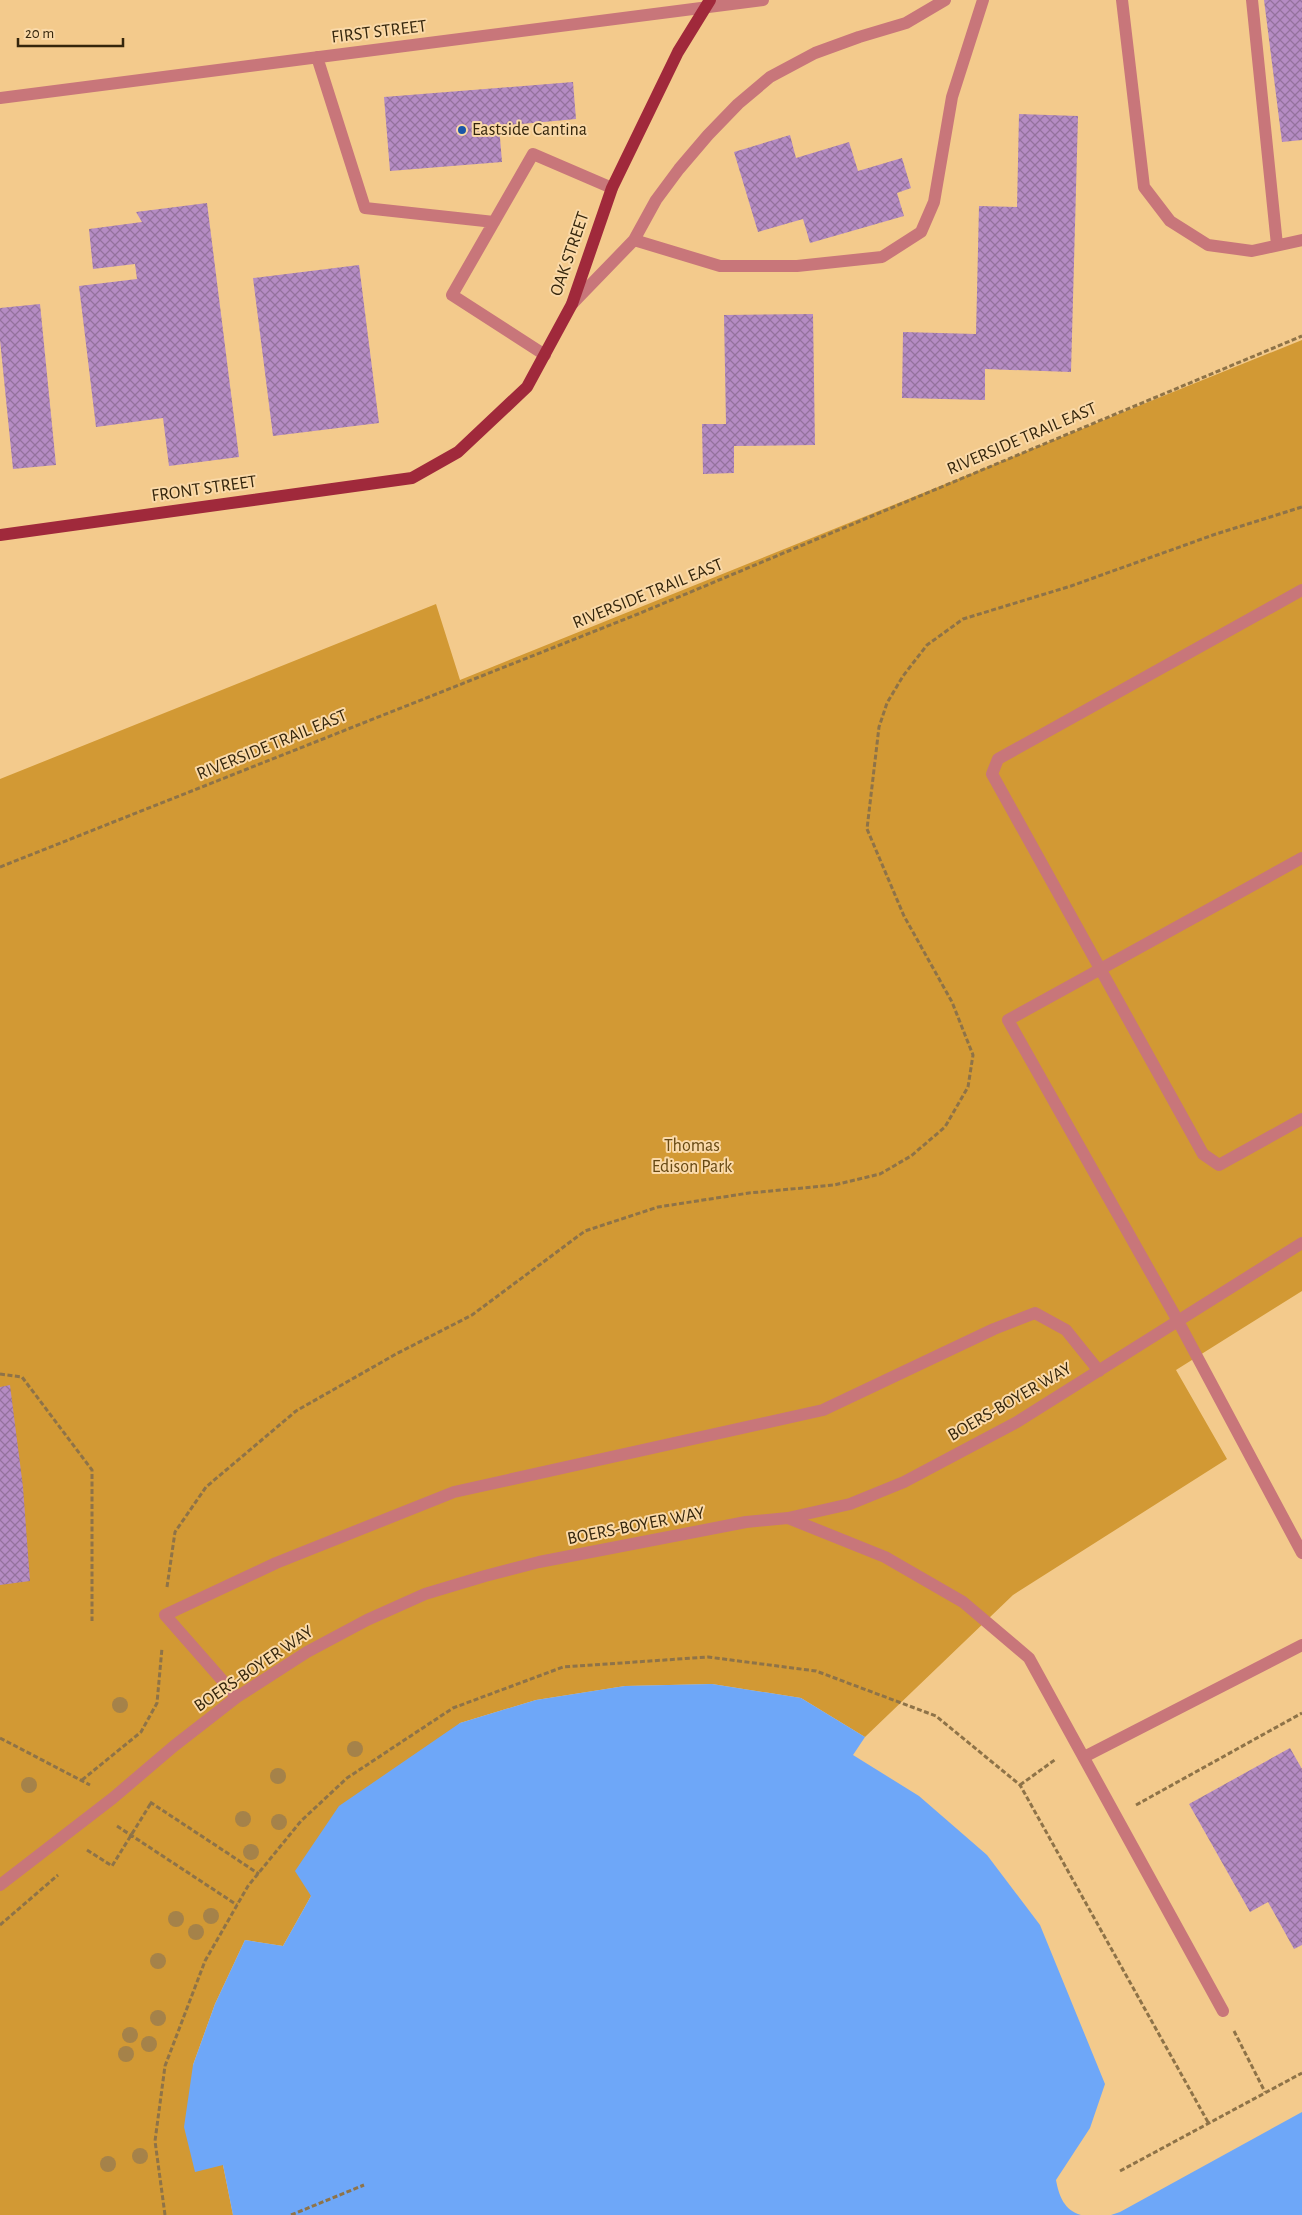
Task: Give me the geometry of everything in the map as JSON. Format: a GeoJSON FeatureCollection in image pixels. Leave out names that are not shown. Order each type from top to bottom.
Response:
{"type":"FeatureCollection","features":[{"type":"Feature","properties":{"kind":"main road","name":"OAK STREET"},"geometry":{"type":"LineString","coordinates":[[412,478],[458,452],[527,388],[572,304],[612,188],[678,52],[708,4]]}},
{"type":"Feature","properties":{"kind":"main road","name":"FRONT STREET"},"geometry":{"type":"LineString","coordinates":[[0,535],[412,478]]}},
{"type":"Feature","properties":{"kind":"street","name":"FIRST STREET"},"geometry":{"type":"LineString","coordinates":[[0,98],[708,4],[763,0]]}},
{"type":"Feature","properties":{"kind":"street"},"geometry":{"type":"LineString","coordinates":[[572,304],[634,240],[656,200],[679,169],[738,104],[770,77],[815,53],[906,23],[945,0]]}},
{"type":"Feature","properties":{"kind":"street"},"geometry":{"type":"LineString","coordinates":[[634,240],[720,266],[797,266],[882,257],[921,232],[934,202],[952,97],[983,0]]}},
{"type":"Feature","properties":{"kind":"street"},"geometry":{"type":"LineString","coordinates":[[1122,0],[1144,186],[1170,221],[1208,245],[1252,251],[1302,240]]}},
{"type":"Feature","properties":{"kind":"street"},"geometry":{"type":"LineString","coordinates":[[1252,0],[1277,245]]}},
{"type":"Feature","properties":{"kind":"street"},"geometry":{"type":"LineString","coordinates":[[317,57],[365,208],[494,222]]}},
{"type":"Feature","properties":{"kind":"street"},"geometry":{"type":"LineString","coordinates":[[545,355],[452,295],[533,154],[612,188]]}},
{"type":"Feature","properties":{"kind":"street"},"geometry":{"type":"LineString","coordinates":[[1302,590],[998,759],[992,774],[1203,1154],[1220,1165],[1302,1120]]}},
{"type":"Feature","properties":{"kind":"street"},"geometry":{"type":"LineString","coordinates":[[1302,858],[1008,1020],[1178,1321],[1302,1553]]}},
{"type":"Feature","properties":{"kind":"street","name":"BOERS-BOYER WAY"},"geometry":{"type":"LineString","coordinates":[[0,1886],[113,1798],[174,1746],[237,1697],[307,1652],[368,1620],[425,1594],[539,1562],[746,1522],[788,1518],[850,1504],[904,1482],[1017,1422],[1302,1243]]}},
{"type":"Feature","properties":{"kind":"street"},"geometry":{"type":"LineString","coordinates":[[237,1697],[165,1615],[276,1563],[454,1492],[823,1410],[994,1329],[1035,1313],[1066,1330],[1099,1371]]}},
{"type":"Feature","properties":{"kind":"street"},"geometry":{"type":"LineString","coordinates":[[788,1518],[885,1557],[963,1602],[1029,1658],[1223,2011]]}},
{"type":"Feature","properties":{"kind":"street"},"geometry":{"type":"LineString","coordinates":[[1084,1757],[1302,1646]]}},
{"type":"Feature","properties":{"kind":"path","name":"RIVERSIDE TRAIL EAST"},"geometry":{"type":"LineString","coordinates":[[0,867],[638,614],[1302,336]]}},
{"type":"Feature","properties":{"kind":"path"},"geometry":{"type":"LineString","coordinates":[[82,1780],[141,1732],[157,1703],[165,1615],[176,1532],[206,1487],[296,1411],[396,1354],[472,1315],[585,1230],[658,1207],[749,1194],[834,1185],[880,1174],[911,1156],[945,1127],[968,1087],[973,1055],[952,1002],[904,916],[867,828],[879,727],[887,703],[903,676],[927,645],[963,619],[1071,586],[1213,534],[1302,507]]}},
{"type":"Feature","properties":{"kind":"path"},"geometry":{"type":"LineString","coordinates":[[0,1374],[22,1376],[92,1470],[92,1622]]}},
{"type":"Feature","properties":{"kind":"path"},"geometry":{"type":"LineString","coordinates":[[165,2215],[155,2141],[164,2066],[205,1961],[248,1886],[301,1821],[347,1778],[453,1708],[563,1667],[708,1657],[816,1671],[936,1716],[1020,1785],[1209,2124]]}},
{"type":"Feature","properties":{"kind":"path"},"geometry":{"type":"LineString","coordinates":[[1116,1816],[1302,1713]]}},
{"type":"Feature","properties":{"kind":"path"},"geometry":{"type":"LineString","coordinates":[[0,1738],[113,1798]]}},
{"type":"Feature","properties":{"kind":"path"},"geometry":{"type":"LineString","coordinates":[[1020,1785],[1077,1744]]}},
{"type":"Feature","properties":{"kind":"path"},"geometry":{"type":"LineString","coordinates":[[126,1786],[259,1874]]}},
{"type":"Feature","properties":{"kind":"path"},"geometry":{"type":"LineString","coordinates":[[79,1856],[86,1849],[112,1866],[151,1803]]}},
{"type":"Feature","properties":{"kind":"path"},"geometry":{"type":"LineString","coordinates":[[96,1811],[237,1905]]}},
{"type":"Feature","properties":{"kind":"path"},"geometry":{"type":"LineString","coordinates":[[0,1925],[64,1869]]}},
{"type":"Feature","properties":{"kind":"path"},"geometry":{"type":"LineString","coordinates":[[1223,2011],[1266,2092]]}},
{"type":"Feature","properties":{"kind":"path"},"geometry":{"type":"LineString","coordinates":[[1120,2171],[1302,2073]]}},
{"type":"Feature","properties":{"kind":"path"},"geometry":{"type":"LineString","coordinates":[[291,2215],[364,2185]]}},
{"type":"Feature","properties":{"kind":"green space","name":"Thomas Edison Park"},"geometry":{"type":"Polygon","coordinates":[[[1302,340],[1302,1291],[1176,1370],[1227,1459],[1013,1595],[865,1737],[801,1698],[712,1684],[625,1686],[536,1700],[460,1723],[311,1896],[283,1946],[245,1940],[215,2004],[193,2065],[223,2165],[233,2215],[0,2215],[0,779],[436,604],[460,680],[1302,340]]]}},
{"type":"Feature","properties":{"kind":"water"},"geometry":{"type":"Polygon","coordinates":[[[712,1684],[801,1698],[865,1737],[853,1755],[919,1796],[987,1855],[1040,1925],[1105,2084],[1090,2128],[1056,2180],[1063,2202],[1070,2210],[1081,2215],[233,2215],[223,2165],[195,2172],[184,2127],[193,2065],[215,2004],[245,1940],[283,1946],[311,1896],[295,1871],[339,1806],[460,1723],[536,1700],[625,1686],[712,1684]]]}},
{"type":"Feature","properties":{"kind":"water"},"geometry":{"type":"Polygon","coordinates":[[[1302,2112],[1302,2215],[1111,2215],[1120,2212],[1302,2112]]]}},
{"type":"Feature","properties":{"kind":"building"},"geometry":{"type":"Polygon","coordinates":[[[1264,0],[1302,0],[1302,140],[1282,142],[1264,0]]]}},
{"type":"Feature","properties":{"kind":"building"},"geometry":{"type":"Polygon","coordinates":[[[573,82],[576,119],[499,126],[502,162],[390,171],[384,97],[573,82]]]}},
{"type":"Feature","properties":{"kind":"building"},"geometry":{"type":"Polygon","coordinates":[[[1019,114],[1078,116],[1071,372],[985,369],[985,400],[902,398],[903,332],[976,334],[979,206],[1017,207],[1019,114]]]}},
{"type":"Feature","properties":{"kind":"building"},"geometry":{"type":"Polygon","coordinates":[[[790,135],[796,158],[849,142],[858,171],[902,158],[911,188],[897,193],[904,216],[810,243],[803,219],[758,232],[734,152],[790,135]]]}},
{"type":"Feature","properties":{"kind":"building"},"geometry":{"type":"Polygon","coordinates":[[[207,203],[239,457],[169,466],[163,418],[96,427],[79,286],[137,279],[135,264],[93,269],[89,229],[142,222],[136,212],[207,203]]]}},
{"type":"Feature","properties":{"kind":"building"},"geometry":{"type":"Polygon","coordinates":[[[359,265],[379,423],[273,436],[253,278],[359,265]]]}},
{"type":"Feature","properties":{"kind":"building"},"geometry":{"type":"Polygon","coordinates":[[[40,304],[56,465],[13,469],[0,340],[0,308],[40,304]]]}},
{"type":"Feature","properties":{"kind":"building"},"geometry":{"type":"Polygon","coordinates":[[[813,314],[815,445],[734,446],[734,473],[703,474],[702,424],[726,424],[724,315],[813,314]]]}},
{"type":"Feature","properties":{"kind":"building"},"geometry":{"type":"Polygon","coordinates":[[[10,1385],[23,1487],[30,1581],[0,1585],[0,1387],[10,1385]]]}},
{"type":"Feature","properties":{"kind":"building"},"geometry":{"type":"Polygon","coordinates":[[[1290,1748],[1302,1769],[1302,1945],[1294,1949],[1268,1902],[1250,1912],[1189,1804],[1290,1748]]]}},
{"type":"Feature","properties":{"kind":"place","name":"Eastside Cantina"},"geometry":{"type":"Point","coordinates":[462,130]}}]}
